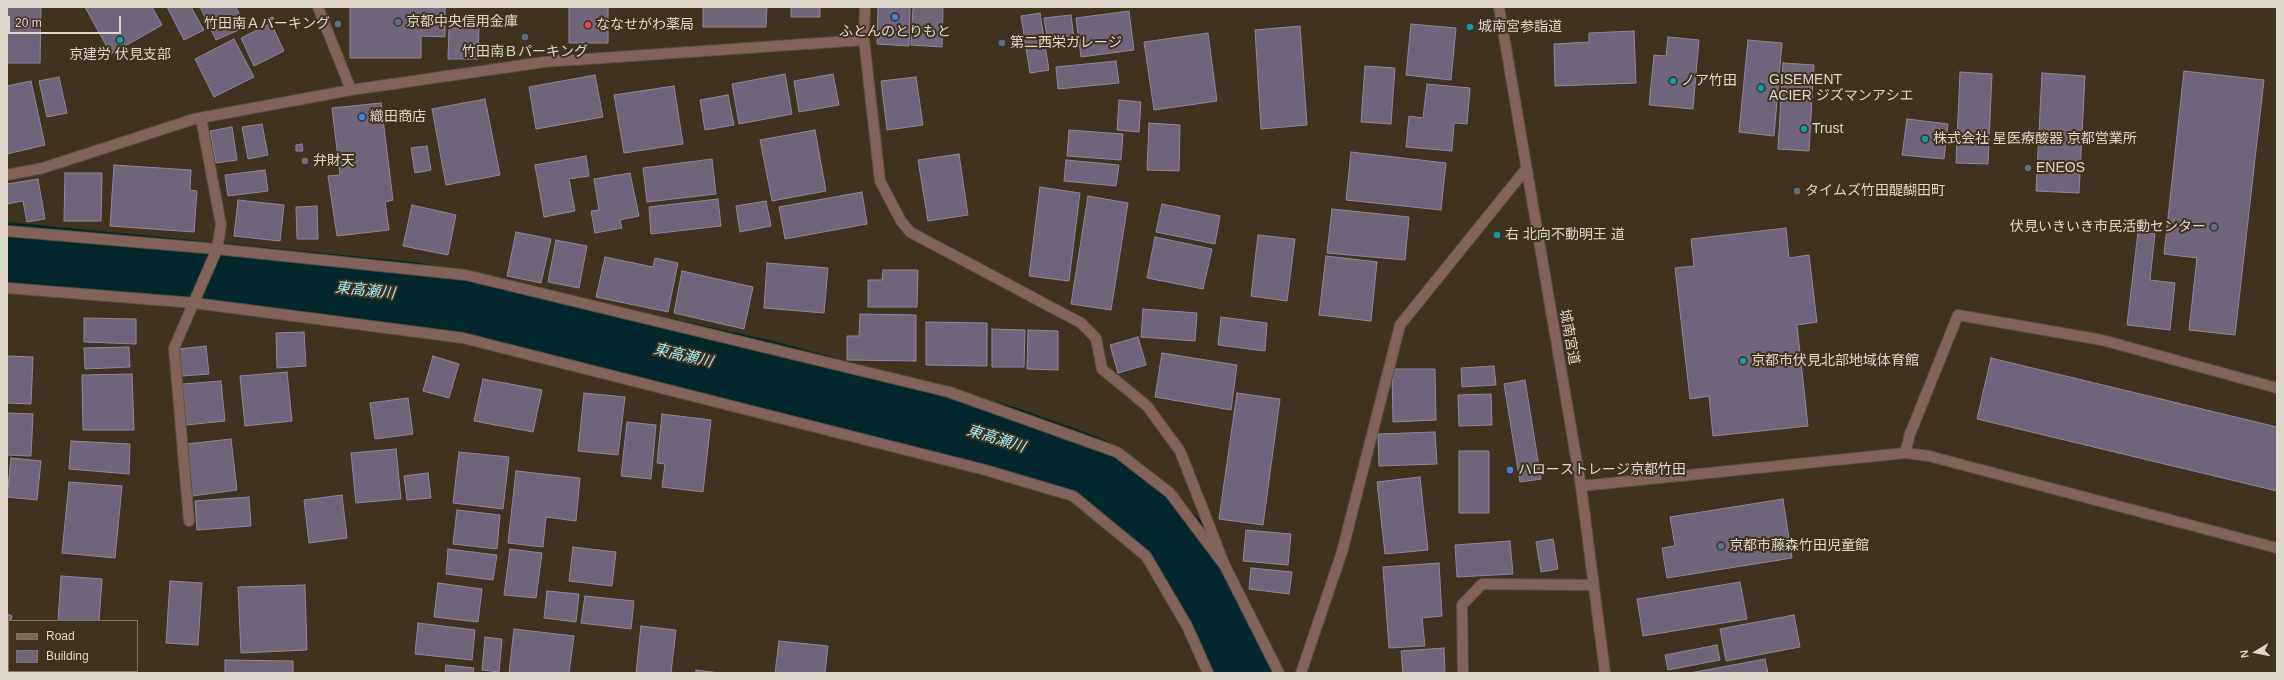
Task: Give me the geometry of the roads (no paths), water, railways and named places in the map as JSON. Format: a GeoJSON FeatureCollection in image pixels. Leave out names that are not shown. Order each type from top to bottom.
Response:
{"type":"FeatureCollection","features":[{"type":"Feature","properties":{"kind":"street"},"geometry":{"type":"LineString","coordinates":[[318,7],[351,90]]}},
{"type":"Feature","properties":{"kind":"street"},"geometry":{"type":"LineString","coordinates":[[865,7],[864,40],[880,181],[901,221],[910,232],[1081,323],[1096,338],[1102,369],[1147,406],[1180,451],[1225,566],[1279,673]]}},
{"type":"Feature","properties":{"kind":"street","name":"城南宮道"},"geometry":{"type":"LineString","coordinates":[[1499,7],[1581,486],[1592,585],[1605,673]]}},
{"type":"Feature","properties":{"kind":"street"},"geometry":{"type":"LineString","coordinates":[[7,174],[43,168],[201,118],[351,90],[544,62],[864,40]]}},
{"type":"Feature","properties":{"kind":"street"},"geometry":{"type":"LineString","coordinates":[[189,521],[174,348],[217,249],[221,225],[201,118]]}},
{"type":"Feature","properties":{"kind":"street"},"geometry":{"type":"LineString","coordinates":[[1301,673],[1342,552],[1400,325],[1526,169]]}},
{"type":"Feature","properties":{"kind":"street"},"geometry":{"type":"LineString","coordinates":[[7,232],[217,249],[466,275],[950,392],[1116,452],[1170,492],[1225,566]]}},
{"type":"Feature","properties":{"kind":"street"},"geometry":{"type":"LineString","coordinates":[[7,288],[194,303],[463,338],[985,470],[1073,496],[1146,556],[1187,626],[1208,673]]}},
{"type":"Feature","properties":{"kind":"street"},"geometry":{"type":"LineString","coordinates":[[1905,453],[1910,434],[1958,315],[2102,340],[2277,388]]}},
{"type":"Feature","properties":{"kind":"street"},"geometry":{"type":"LineString","coordinates":[[1581,486],[1905,453],[1929,456],[2277,548]]}},
{"type":"Feature","properties":{"kind":"street"},"geometry":{"type":"LineString","coordinates":[[1463,673],[1462,605],[1482,584],[1592,585]]}},
{"type":"Feature","properties":{"kind":"waterway","name":"東高瀬川"},"geometry":{"type":"LineString","coordinates":[[7,256],[413,296],[765,374],[1006,440],[1089,470],[1177,544],[1247,673]]}},
{"type":"Feature","properties":{"kind":"place","name":"ふとんのとりもと"},"geometry":{"type":"Point","coordinates":[895,17]}},
{"type":"Feature","properties":{"kind":"place","name":"京都中央信用金庫"},"geometry":{"type":"Point","coordinates":[398,22]}},
{"type":"Feature","properties":{"kind":"place","name":"竹田南Ａパーキング"},"geometry":{"type":"Point","coordinates":[338,24]}},
{"type":"Feature","properties":{"kind":"place","name":"ななせがわ薬局"},"geometry":{"type":"Point","coordinates":[588,25]}},
{"type":"Feature","properties":{"kind":"place","name":"城南宮参詣道"},"geometry":{"type":"Point","coordinates":[1470,27]}},
{"type":"Feature","properties":{"kind":"place","name":"竹田南Ｂパーキング"},"geometry":{"type":"Point","coordinates":[525,37]}},
{"type":"Feature","properties":{"kind":"place","name":"京建労 伏見支部"},"geometry":{"type":"Point","coordinates":[120,40]}},
{"type":"Feature","properties":{"kind":"place","name":"第二西栄ガレージ"},"geometry":{"type":"Point","coordinates":[1002,43]}},
{"type":"Feature","properties":{"kind":"place","name":"ノア竹田"},"geometry":{"type":"Point","coordinates":[1673,81]}},
{"type":"Feature","properties":{"kind":"place","name":"GISEMENT ACIER ジズマンアシエ"},"geometry":{"type":"Point","coordinates":[1761,88]}},
{"type":"Feature","properties":{"kind":"place","name":"織田商店"},"geometry":{"type":"Point","coordinates":[362,117]}},
{"type":"Feature","properties":{"kind":"place","name":"Trust"},"geometry":{"type":"Point","coordinates":[1804,129]}},
{"type":"Feature","properties":{"kind":"place","name":"株式会社 星医療酸器 京都営業所"},"geometry":{"type":"Point","coordinates":[1925,139]}},
{"type":"Feature","properties":{"kind":"place","name":"弁財天"},"geometry":{"type":"Point","coordinates":[305,161]}},
{"type":"Feature","properties":{"kind":"place","name":"ENEOS"},"geometry":{"type":"Point","coordinates":[2028,168]}},
{"type":"Feature","properties":{"kind":"place","name":"タイムズ竹田醍醐田町"},"geometry":{"type":"Point","coordinates":[1797,191]}},
{"type":"Feature","properties":{"kind":"place","name":"伏見いきいき市民活動センター"},"geometry":{"type":"Point","coordinates":[2214,227]}},
{"type":"Feature","properties":{"kind":"place","name":"右 北向不動明王 道"},"geometry":{"type":"Point","coordinates":[1497,235]}},
{"type":"Feature","properties":{"kind":"place","name":"京都市伏見北部地域体育館"},"geometry":{"type":"Point","coordinates":[1743,361]}},
{"type":"Feature","properties":{"kind":"place","name":"ハローストレージ京都竹田"},"geometry":{"type":"Point","coordinates":[1510,470]}},
{"type":"Feature","properties":{"kind":"place","name":"京都市藤森竹田児童館"},"geometry":{"type":"Point","coordinates":[1721,546]}}]}
